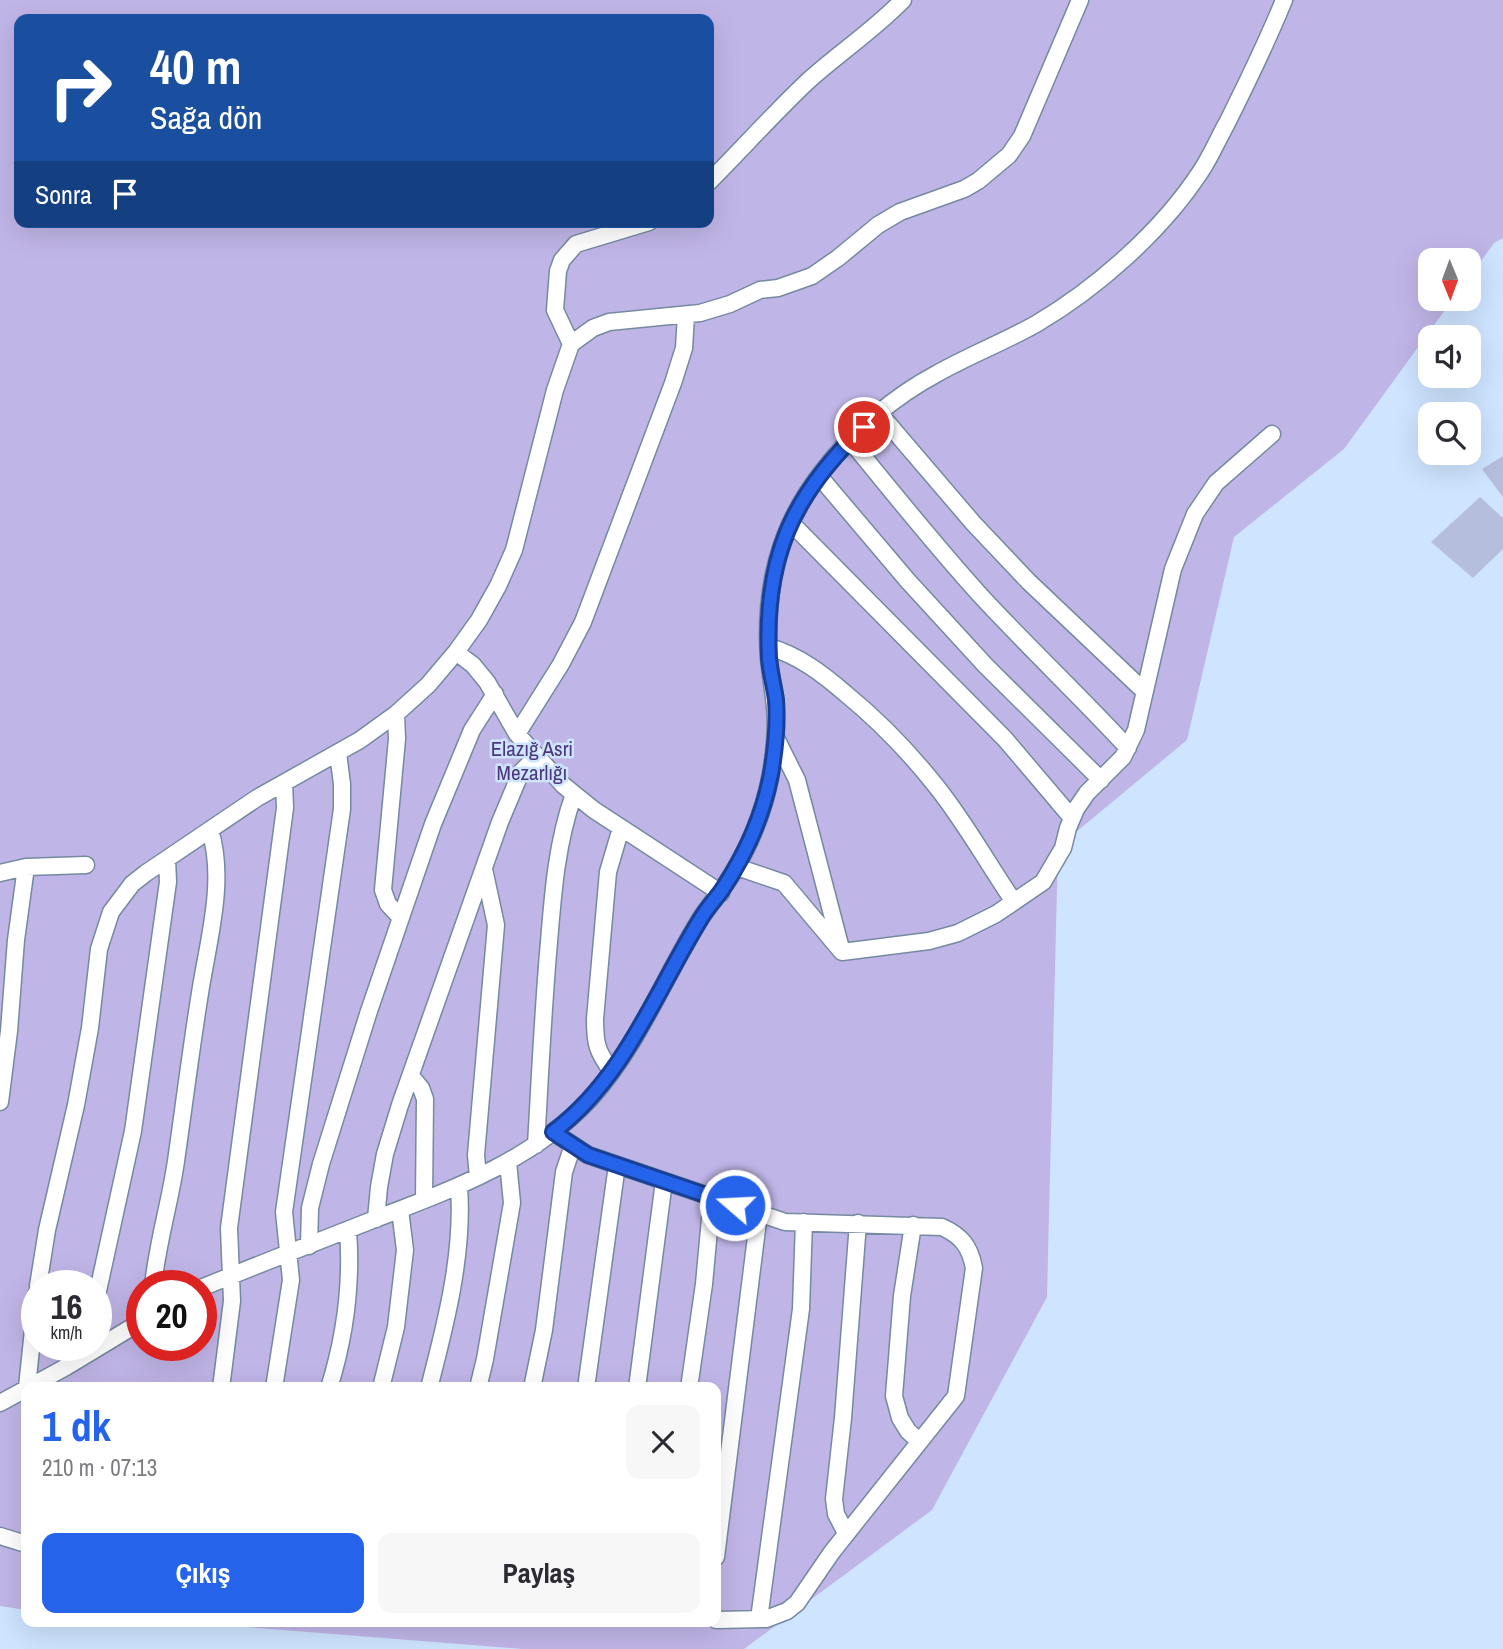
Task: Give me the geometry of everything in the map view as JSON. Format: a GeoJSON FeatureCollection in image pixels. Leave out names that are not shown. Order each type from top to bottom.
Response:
{"type":"FeatureCollection","features":[{"type":"Feature","properties":{"kind":"lane"},"geometry":{"type":"LineString","coordinates":[[714,177],[806,83],[890,14],[903,0]]}},
{"type":"Feature","properties":{"kind":"lane"},"geometry":{"type":"LineString","coordinates":[[41,1270],[47,1230],[76,1105],[104,930],[111,912],[127,891],[167,859],[257,798],[360,740],[396,714],[428,685],[456,652],[479,620],[514,550],[555,390],[571,344],[593,328],[608,322],[686,315],[730,304],[760,290],[778,288],[812,276],[878,225],[900,212],[964,189],[992,172],[1009,155],[1022,136],[1080,0]]}},
{"type":"Feature","properties":{"kind":"lane"},"geometry":{"type":"LineString","coordinates":[[217,1282],[478,1177],[536,1145],[589,1100],[632,1041],[701,917],[737,867],[762,810],[776,738],[776,701],[769,647],[769,603],[779,550],[801,501],[850,440],[879,413],[933,375],[1001,343],[1073,300],[1141,243],[1202,171],[1241,95],[1284,0]]}},
{"type":"Feature","properties":{"kind":"lane"},"geometry":{"type":"LineString","coordinates":[[571,344],[555,310],[558,271],[562,260],[576,244],[629,228]]}},
{"type":"Feature","properties":{"kind":"lane"},"geometry":{"type":"LineString","coordinates":[[517,734],[561,664],[583,622],[673,383],[684,348],[686,315]]}},
{"type":"Feature","properties":{"kind":"lane"},"geometry":{"type":"LineString","coordinates":[[879,413],[1029,582],[1144,691]]}},
{"type":"Feature","properties":{"kind":"lane"},"geometry":{"type":"LineString","coordinates":[[842,952],[929,941],[958,933],[978,925],[1043,882],[1063,848],[1072,818],[1087,793],[1112,769],[1128,748],[1136,730],[1174,569],[1192,520],[1216,483],[1272,434]]}},
{"type":"Feature","properties":{"kind":"lane"},"geometry":{"type":"LineString","coordinates":[[850,440],[981,596],[1128,748]]}},
{"type":"Feature","properties":{"kind":"lane"},"geometry":{"type":"LineString","coordinates":[[819,476],[908,581],[985,665],[1101,780]]}},
{"type":"Feature","properties":{"kind":"lane"},"geometry":{"type":"LineString","coordinates":[[791,523],[1005,739],[1072,818]]}},
{"type":"Feature","properties":{"kind":"lane"},"geometry":{"type":"LineString","coordinates":[[769,647],[787,652],[829,679],[909,753],[938,788],[1014,902]]}},
{"type":"Feature","properties":{"kind":"lane"},"geometry":{"type":"LineString","coordinates":[[456,652],[473,665],[495,694],[517,734],[536,757],[574,794],[720,893]]}},
{"type":"Feature","properties":{"kind":"lane"},"geometry":{"type":"LineString","coordinates":[[309,1246],[310,1208],[321,1164],[369,1011],[433,824],[472,730],[495,694]]}},
{"type":"Feature","properties":{"kind":"lane"},"geometry":{"type":"LineString","coordinates":[[396,714],[397,739],[383,885],[388,904],[401,918]]}},
{"type":"Feature","properties":{"kind":"lane"},"geometry":{"type":"LineString","coordinates":[[776,738],[797,780],[842,952]]}},
{"type":"Feature","properties":{"kind":"lane"},"geometry":{"type":"LineString","coordinates":[[275,1382],[291,1280],[284,1212],[342,809],[338,753]]}},
{"type":"Feature","properties":{"kind":"lane"},"geometry":{"type":"LineString","coordinates":[[376,1219],[386,1154],[411,1076],[521,772],[536,757]]}},
{"type":"Feature","properties":{"kind":"lane"},"geometry":{"type":"LineString","coordinates":[[222,1382],[232,1301],[229,1228],[285,808],[284,783]]}},
{"type":"Feature","properties":{"kind":"lane"},"geometry":{"type":"LineString","coordinates":[[536,1145],[551,916],[564,823],[574,794]]}},
{"type":"Feature","properties":{"kind":"lane"},"geometry":{"type":"LineString","coordinates":[[612,1072],[599,1054],[595,1043],[608,872],[621,828]]}},
{"type":"Feature","properties":{"kind":"lane"},"geometry":{"type":"LineString","coordinates":[[155,1270],[176,1163],[187,1071],[212,916],[216,860],[210,830]]}},
{"type":"Feature","properties":{"kind":"lane"},"geometry":{"type":"LineString","coordinates":[[103,1270],[133,1131],[167,882],[167,859]]}},
{"type":"Feature","properties":{"kind":"lane"},"geometry":{"type":"LineString","coordinates":[[0,873],[26,867],[86,865]]}},
{"type":"Feature","properties":{"kind":"lane"},"geometry":{"type":"LineString","coordinates":[[0,1102],[26,867]]}},
{"type":"Feature","properties":{"kind":"lane"},"geometry":{"type":"LineString","coordinates":[[737,867],[784,883],[842,952]]}},
{"type":"Feature","properties":{"kind":"lane"},"geometry":{"type":"LineString","coordinates":[[478,1177],[476,1155],[496,925],[484,869]]}},
{"type":"Feature","properties":{"kind":"lane"},"geometry":{"type":"LineString","coordinates":[[411,1076],[421,1088],[425,1099],[424,1200]]}},
{"type":"Feature","properties":{"kind":"lane"},"geometry":{"type":"LineString","coordinates":[[553,1132],[588,1155],[785,1222],[942,1227],[965,1241],[971,1254],[974,1268],[956,1396],[846,1534],[797,1603],[777,1616],[721,1620]]}},
{"type":"Feature","properties":{"kind":"lane"},"geometry":{"type":"LineString","coordinates":[[533,1382],[544,1329],[564,1172],[573,1145]]}},
{"type":"Feature","properties":{"kind":"lane"},"geometry":{"type":"LineString","coordinates":[[479,1382],[512,1203],[508,1162]]}},
{"type":"Feature","properties":{"kind":"lane"},"geometry":{"type":"LineString","coordinates":[[587,1382],[617,1166]]}},
{"type":"Feature","properties":{"kind":"lane"},"geometry":{"type":"LineString","coordinates":[[638,1382],[664,1181]]}},
{"type":"Feature","properties":{"kind":"lane"},"geometry":{"type":"LineString","coordinates":[[430,1382],[451,1293],[457,1249],[459,1186]]}},
{"type":"Feature","properties":{"kind":"lane"},"geometry":{"type":"LineString","coordinates":[[690,1382],[704,1284],[712,1197]]}},
{"type":"Feature","properties":{"kind":"lane"},"geometry":{"type":"LineString","coordinates":[[382,1382],[396,1327],[405,1250],[400,1210]]}},
{"type":"Feature","properties":{"kind":"lane"},"geometry":{"type":"LineString","coordinates":[[721,1517],[759,1213]]}},
{"type":"Feature","properties":{"kind":"lane"},"geometry":{"type":"LineString","coordinates":[[759,1619],[801,1309],[804,1222]]}},
{"type":"Feature","properties":{"kind":"lane"},"geometry":{"type":"LineString","coordinates":[[846,1534],[836,1514],[834,1499],[858,1223]]}},
{"type":"Feature","properties":{"kind":"lane"},"geometry":{"type":"LineString","coordinates":[[913,1225],[902,1296],[894,1396],[900,1418],[908,1431],[919,1441]]}},
{"type":"Feature","properties":{"kind":"lane"},"geometry":{"type":"LineString","coordinates":[[331,1382],[342,1338],[348,1294],[348,1230]]}},
{"type":"Feature","properties":{"kind":"lane"},"geometry":{"type":"LineString","coordinates":[[28,1382],[30,1361]]}},
{"type":"Feature","properties":{"kind":"lane"},"geometry":{"type":"LineString","coordinates":[[37,1382],[74,1361]]}},
{"type":"Feature","properties":{"kind":"lane"},"geometry":{"type":"LineString","coordinates":[[0,1403],[21,1391]]}},
{"type":"Feature","properties":{"kind":"lane"},"geometry":{"type":"LineString","coordinates":[[0,1536],[21,1542]]}},
{"type":"Feature","properties":{"kind":"green space","name":"Elazığ Asri Mezarlığı"},"geometry":{"type":"Polygon","coordinates":[[[0,0],[1503,0],[1503,238],[1494,243],[1481,261],[1481,248],[1418,248],[1418,312],[1444,312],[1434,325],[1418,325],[1418,347],[1344,449],[1234,537],[1187,740],[1058,847],[1047,1297],[932,1510],[744,1649],[523,1649],[245,1627],[721,1627],[721,1382],[21,1382],[21,1609],[0,1606],[0,0]]]}},
{"type":"Feature","properties":{"kind":"building"},"geometry":{"type":"Polygon","coordinates":[[[1503,456],[1503,497],[1482,469],[1503,456]]]}},
{"type":"Feature","properties":{"kind":"building"},"geometry":{"type":"Polygon","coordinates":[[[1480,497],[1503,518],[1503,549],[1473,578],[1431,542],[1480,497]]]}},
{"type":"Feature","properties":{"kind":"route"},"geometry":{"type":"LineString","coordinates":[[735,1205],[588,1155],[553,1132],[589,1100],[612,1072],[701,917],[737,867],[751,839],[771,774],[776,738],[776,701],[768,629],[769,603],[779,550],[801,501],[824,470],[864,427]]}}]}
